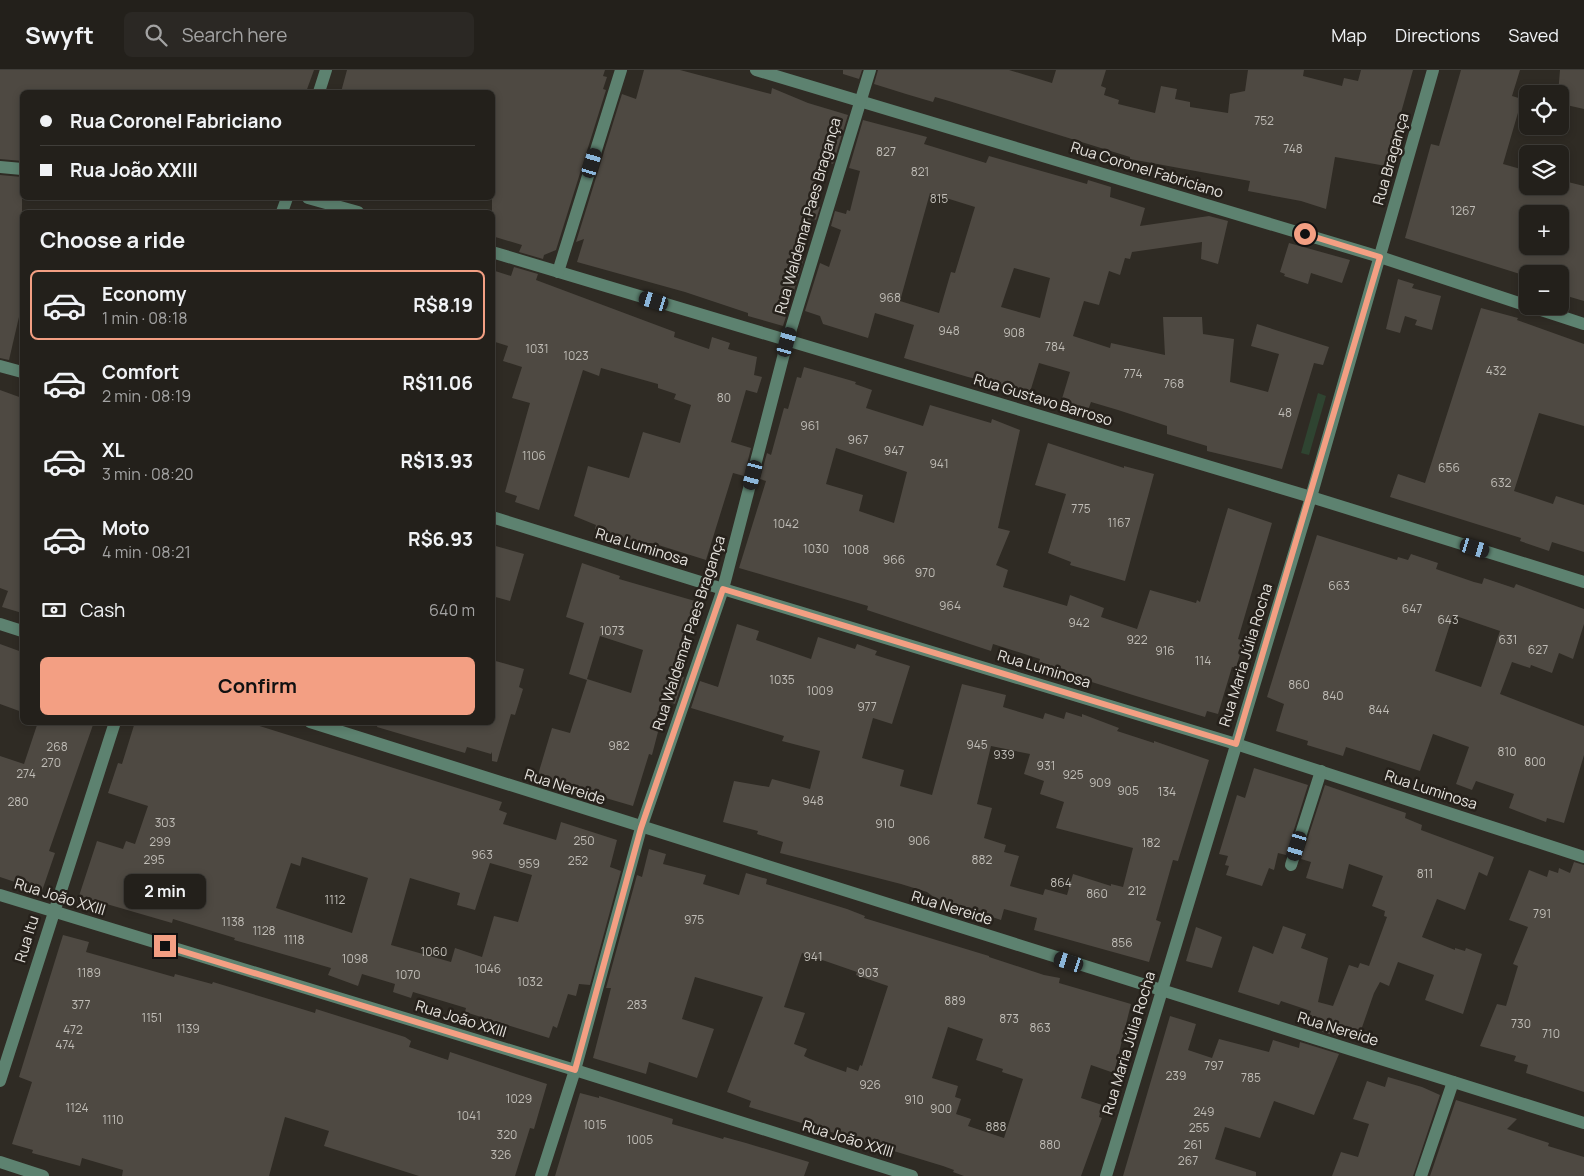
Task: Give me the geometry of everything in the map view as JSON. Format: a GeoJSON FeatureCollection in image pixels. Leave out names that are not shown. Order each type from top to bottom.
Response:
{"type":"FeatureCollection","features":[{"type":"Feature","properties":{"kind":"street"},"geometry":{"type":"LineString","coordinates":[[320,90],[326,70]]}},
{"type":"Feature","properties":{"kind":"street"},"geometry":{"type":"LineString","coordinates":[[558,272],[621,70]]}},
{"type":"Feature","properties":{"kind":"street","name":"Rua Coronel Fabriciano"},"geometry":{"type":"LineString","coordinates":[[756,70],[1380,257],[1519,303]]}},
{"type":"Feature","properties":{"kind":"street","name":"Rua Waldemar Paes Bragança"},"geometry":{"type":"LineString","coordinates":[[541,1176],[575,1070],[641,828],[723,589],[787,342],[859,100],[870,70]]}},
{"type":"Feature","properties":{"kind":"street","name":"Rua Bragança"},"geometry":{"type":"LineString","coordinates":[[1380,257],[1433,70]]}},
{"type":"Feature","properties":{"kind":"street"},"geometry":{"type":"LineString","coordinates":[[0,167],[20,169]]}},
{"type":"Feature","properties":{"kind":"street"},"geometry":{"type":"LineString","coordinates":[[315,200],[351,210]]}},
{"type":"Feature","properties":{"kind":"street","name":"Rua Gustavo Barroso"},"geometry":{"type":"LineString","coordinates":[[495,253],[787,342],[1311,497],[1584,582]]}},
{"type":"Feature","properties":{"kind":"street","name":"Rua Maria Júlia Rocha"},"geometry":{"type":"LineString","coordinates":[[1106,1176],[1311,497],[1380,257]]}},
{"type":"Feature","properties":{"kind":"street","name":"Rua Coronel Fabriciano"},"geometry":{"type":"LineString","coordinates":[[1556,315],[1584,324]]}},
{"type":"Feature","properties":{"kind":"street"},"geometry":{"type":"LineString","coordinates":[[0,366],[20,371]]}},
{"type":"Feature","properties":{"kind":"street","name":"Rua Luminosa"},"geometry":{"type":"LineString","coordinates":[[495,517],[723,589],[1320,770],[1584,857]]}},
{"type":"Feature","properties":{"kind":"street"},"geometry":{"type":"LineString","coordinates":[[0,624],[20,630]]}},
{"type":"Feature","properties":{"kind":"street","name":"Rua Itu"},"geometry":{"type":"LineString","coordinates":[[0,1081],[52,912],[114,725]]}},
{"type":"Feature","properties":{"kind":"street","name":"Rua Nereide"},"geometry":{"type":"LineString","coordinates":[[319,725],[641,828],[1584,1123]]}},
{"type":"Feature","properties":{"kind":"street"},"geometry":{"type":"LineString","coordinates":[[1291,865],[1320,770]]}},
{"type":"Feature","properties":{"kind":"street","name":"Rua João XXIII"},"geometry":{"type":"LineString","coordinates":[[0,895],[575,1070],[912,1176]]}},
{"type":"Feature","properties":{"kind":"street"},"geometry":{"type":"LineString","coordinates":[[1421,1176],[1453,1082]]}},
{"type":"Feature","properties":{"kind":"street"},"geometry":{"type":"LineString","coordinates":[[0,1162],[43,1176]]}},
{"type":"Feature","properties":{"kind":"green space"},"geometry":{"type":"Polygon","coordinates":[[[1318,393],[1326,396],[1309,455],[1301,453],[1318,393]]]}},
{"type":"Feature","properties":{"kind":"building"},"geometry":{"type":"Polygon","coordinates":[[[0,70],[314,70],[307,90],[20,90],[20,161],[0,159],[0,70]]]}},
{"type":"Feature","properties":{"kind":"building"},"geometry":{"type":"Polygon","coordinates":[[[347,70],[605,70],[603,76],[607,77],[603,89],[606,90],[556,250],[544,255],[543,259],[519,252],[522,245],[495,237],[495,210],[492,210],[492,200],[495,200],[495,90],[342,90],[347,70]]]}},
{"type":"Feature","properties":{"kind":"building"},"geometry":{"type":"Polygon","coordinates":[[[644,70],[680,70],[771,94],[772,88],[808,103],[848,115],[833,164],[828,162],[813,205],[820,207],[816,220],[811,218],[799,256],[804,258],[783,326],[748,316],[748,313],[685,292],[577,262],[584,239],[576,242],[622,94],[636,99],[644,70]]]}},
{"type":"Feature","properties":{"kind":"building"},"geometry":{"type":"Polygon","coordinates":[[[843,70],[862,70],[859,79],[843,74],[843,70]]]}},
{"type":"Feature","properties":{"kind":"building"},"geometry":{"type":"Polygon","coordinates":[[[878,70],[1009,70],[1052,83],[1056,70],[1106,70],[1101,86],[1106,88],[1104,95],[1119,100],[1118,104],[1155,113],[1161,86],[1177,89],[1175,99],[1190,102],[1190,107],[1228,113],[1230,94],[1245,91],[1248,70],[1304,70],[1303,76],[1342,86],[1344,78],[1358,81],[1361,70],[1413,70],[1386,166],[1335,157],[1326,209],[1301,201],[1248,191],[1250,181],[1130,159],[1130,157],[949,101],[935,97],[933,102],[906,94],[874,84],[878,70]]]}},
{"type":"Feature","properties":{"kind":"building"},"geometry":{"type":"Polygon","coordinates":[[[1461,70],[1520,70],[1512,96],[1519,98],[1519,109],[1503,164],[1519,168],[1519,195],[1569,195],[1569,182],[1584,186],[1584,301],[1569,297],[1569,265],[1519,265],[1519,274],[1405,238],[1431,144],[1439,146],[1461,70]]]}},
{"type":"Feature","properties":{"kind":"building"},"geometry":{"type":"Polygon","coordinates":[[[1560,70],[1584,70],[1584,109],[1569,106],[1569,85],[1559,85],[1560,70]]]}},
{"type":"Feature","properties":{"kind":"building"},"geometry":{"type":"Polygon","coordinates":[[[863,120],[927,137],[924,144],[986,163],[989,156],[1087,184],[1088,180],[1111,187],[1110,197],[1145,208],[1140,226],[1209,216],[1228,221],[1218,264],[1201,259],[1202,242],[1132,252],[1130,259],[1125,258],[1120,275],[1109,271],[1099,305],[1084,301],[1073,336],[1110,348],[1111,343],[1165,355],[1163,317],[1202,317],[1203,334],[1234,339],[1230,382],[1268,392],[1279,354],[1251,346],[1257,324],[1329,347],[1323,365],[1314,363],[1282,469],[1207,451],[1207,446],[1167,434],[1167,426],[1118,410],[1091,402],[1088,410],[1061,402],[1070,372],[1039,363],[1030,392],[968,377],[904,358],[914,325],[875,313],[868,338],[823,324],[820,316],[805,311],[820,263],[829,267],[841,230],[831,226],[835,211],[846,214],[847,210],[850,211],[860,171],[849,168],[863,120]],[[930,193],[900,301],[939,313],[951,272],[955,273],[975,207],[930,193]],[[1014,268],[1001,307],[1040,318],[1050,278],[1014,268]]]}},
{"type":"Feature","properties":{"kind":"building"},"geometry":{"type":"Polygon","coordinates":[[[0,175],[20,177],[22,210],[20,210],[20,313],[9,360],[0,358],[0,175]]]}},
{"type":"Feature","properties":{"kind":"building"},"geometry":{"type":"Polygon","coordinates":[[[1289,243],[1350,260],[1342,283],[1311,273],[1308,284],[1284,276],[1285,274],[1280,272],[1289,243]]]}},
{"type":"Feature","properties":{"kind":"building"},"geometry":{"type":"Polygon","coordinates":[[[514,267],[538,274],[536,280],[675,332],[674,337],[709,349],[712,337],[730,343],[728,349],[757,357],[754,375],[762,377],[757,393],[746,390],[731,442],[751,448],[744,476],[733,473],[706,560],[652,543],[642,543],[595,529],[596,525],[574,516],[588,466],[629,478],[643,432],[680,443],[691,405],[674,399],[676,394],[658,388],[658,384],[601,368],[599,376],[583,370],[539,510],[515,502],[517,496],[505,492],[530,403],[512,398],[522,367],[503,361],[508,346],[495,342],[495,271],[511,276],[514,267]]]}},
{"type":"Feature","properties":{"kind":"building"},"geometry":{"type":"Polygon","coordinates":[[[1398,279],[1414,284],[1412,288],[1441,296],[1432,330],[1415,325],[1417,320],[1405,316],[1400,333],[1386,329],[1398,279]]]}},
{"type":"Feature","properties":{"kind":"building"},"geometry":{"type":"Polygon","coordinates":[[[1481,308],[1518,318],[1517,320],[1584,344],[1584,426],[1539,413],[1514,491],[1553,504],[1556,496],[1584,505],[1584,552],[1552,542],[1549,551],[1520,541],[1521,538],[1390,497],[1398,474],[1425,483],[1481,308]]]}},
{"type":"Feature","properties":{"kind":"building"},"geometry":{"type":"Polygon","coordinates":[[[804,367],[856,382],[855,384],[872,390],[866,408],[923,426],[930,405],[991,423],[992,419],[1020,430],[998,528],[1010,531],[996,565],[1008,570],[1003,587],[1067,606],[1070,595],[1104,608],[1101,617],[1137,629],[1150,590],[1196,603],[1197,600],[1200,602],[1228,508],[1272,523],[1238,639],[1244,641],[1236,668],[1232,667],[1218,714],[1207,711],[1205,717],[1136,696],[1038,665],[1040,659],[993,644],[991,651],[867,610],[868,606],[739,568],[766,481],[760,479],[767,453],[771,455],[784,408],[788,409],[797,377],[801,378],[804,367]],[[836,448],[826,484],[863,495],[859,511],[894,523],[907,472],[836,448]]]}},
{"type":"Feature","properties":{"kind":"building"},"geometry":{"type":"Polygon","coordinates":[[[0,390],[20,397],[20,612],[2,607],[8,591],[0,588],[0,390]]]}},
{"type":"Feature","properties":{"kind":"building"},"geometry":{"type":"Polygon","coordinates":[[[1048,443],[1124,468],[1124,466],[1154,474],[1125,581],[1070,565],[1071,562],[1048,553],[1066,494],[1035,485],[1048,443]]]}},
{"type":"Feature","properties":{"kind":"building"},"geometry":{"type":"Polygon","coordinates":[[[1317,535],[1397,560],[1398,557],[1408,560],[1411,554],[1438,563],[1436,569],[1474,582],[1482,584],[1484,578],[1514,588],[1516,584],[1584,609],[1584,624],[1573,659],[1559,653],[1552,673],[1531,665],[1530,668],[1512,662],[1500,694],[1584,726],[1584,755],[1564,823],[1547,818],[1546,822],[1509,808],[1514,794],[1476,781],[1472,790],[1456,784],[1469,747],[1433,734],[1420,771],[1346,747],[1343,756],[1307,745],[1308,741],[1276,731],[1284,704],[1267,697],[1317,535]],[[1453,615],[1435,671],[1481,687],[1500,631],[1453,615]]]}},
{"type":"Feature","properties":{"kind":"building"},"geometry":{"type":"Polygon","coordinates":[[[495,546],[524,554],[510,601],[495,597],[495,546]]]}},
{"type":"Feature","properties":{"kind":"building"},"geometry":{"type":"Polygon","coordinates":[[[582,563],[620,576],[619,579],[695,601],[674,674],[684,677],[675,704],[666,701],[652,755],[649,754],[633,806],[537,778],[552,728],[570,733],[587,680],[569,674],[584,623],[566,617],[582,563]],[[600,636],[587,679],[631,693],[643,650],[600,636]]]}},
{"type":"Feature","properties":{"kind":"building"},"geometry":{"type":"Polygon","coordinates":[[[737,624],[759,631],[756,640],[811,659],[818,637],[855,649],[857,644],[877,651],[875,655],[910,666],[892,724],[873,718],[862,758],[904,770],[900,786],[932,795],[962,684],[1006,695],[1003,707],[1043,719],[1045,713],[1064,719],[1066,712],[1082,717],[1082,714],[1119,728],[1117,731],[1154,743],[1154,741],[1209,760],[1178,861],[1173,860],[1156,920],[1161,922],[1149,962],[1034,930],[1037,918],[1004,909],[1001,920],[935,898],[927,892],[901,884],[780,853],[783,842],[757,834],[758,831],[723,822],[734,781],[769,787],[772,779],[810,789],[820,751],[782,741],[784,736],[691,708],[700,681],[718,687],[737,624]],[[991,746],[977,804],[992,808],[984,838],[1006,845],[1004,852],[1019,856],[1010,886],[1043,895],[1045,889],[1067,895],[1073,874],[1111,886],[1111,884],[1123,887],[1133,848],[1056,828],[1064,802],[1040,794],[1044,781],[1024,774],[1030,754],[991,746]]]}},
{"type":"Feature","properties":{"kind":"building"},"geometry":{"type":"Polygon","coordinates":[[[0,644],[20,651],[20,711],[0,704],[0,644]]]}},
{"type":"Feature","properties":{"kind":"building"},"geometry":{"type":"Polygon","coordinates":[[[495,661],[524,669],[519,687],[523,689],[515,715],[511,714],[497,762],[492,761],[492,752],[491,754],[467,747],[465,753],[377,727],[377,725],[495,725],[495,661]]]}},
{"type":"Feature","properties":{"kind":"building"},"geometry":{"type":"Polygon","coordinates":[[[37,725],[93,725],[49,851],[55,853],[42,891],[0,877],[0,756],[24,764],[37,725]]]}},
{"type":"Feature","properties":{"kind":"building"},"geometry":{"type":"Polygon","coordinates":[[[134,725],[257,725],[502,802],[499,810],[507,813],[503,824],[556,840],[561,822],[617,840],[610,867],[621,871],[590,985],[579,984],[576,996],[568,994],[557,1028],[553,1026],[549,1038],[465,1012],[466,1008],[413,992],[411,998],[393,992],[395,984],[362,974],[358,986],[328,975],[331,968],[234,940],[235,938],[173,919],[172,923],[79,896],[97,841],[123,849],[126,841],[135,844],[148,806],[108,793],[118,763],[122,764],[134,725]],[[302,857],[300,866],[291,863],[276,908],[352,933],[368,878],[302,857]],[[490,863],[475,910],[457,905],[460,893],[410,878],[391,945],[451,962],[455,948],[482,957],[494,916],[518,922],[532,875],[490,863]]]}},
{"type":"Feature","properties":{"kind":"building"},"geometry":{"type":"Polygon","coordinates":[[[1254,768],[1308,785],[1286,855],[1278,853],[1274,870],[1269,868],[1262,886],[1226,875],[1229,866],[1225,865],[1228,856],[1219,854],[1237,795],[1245,798],[1254,768]]]}},
{"type":"Feature","properties":{"kind":"building"},"geometry":{"type":"Polygon","coordinates":[[[1325,785],[1406,813],[1405,818],[1422,825],[1421,830],[1494,857],[1487,876],[1479,872],[1465,910],[1437,899],[1422,937],[1455,950],[1455,948],[1465,951],[1466,948],[1482,954],[1463,1014],[1425,1000],[1434,975],[1398,962],[1389,986],[1380,982],[1374,993],[1359,1036],[1348,1033],[1346,1039],[1306,1027],[1311,1011],[1281,1001],[1279,1005],[1238,992],[1253,946],[1273,954],[1283,926],[1306,934],[1301,948],[1328,958],[1318,1002],[1333,1006],[1349,965],[1358,968],[1360,963],[1369,966],[1387,917],[1384,916],[1385,911],[1372,906],[1383,876],[1349,864],[1343,889],[1306,878],[1311,862],[1301,859],[1325,785]]]}},
{"type":"Feature","properties":{"kind":"building"},"geometry":{"type":"Polygon","coordinates":[[[649,849],[666,854],[663,864],[706,875],[703,884],[739,895],[746,873],[767,879],[766,884],[847,909],[865,916],[864,918],[989,956],[1044,975],[1060,978],[1059,983],[1131,1004],[1114,1073],[1091,1065],[1081,1098],[1102,1105],[1099,1117],[1102,1118],[1081,1176],[964,1176],[943,1166],[749,1107],[751,1101],[727,1092],[763,997],[695,977],[682,1019],[714,1029],[697,1078],[649,1062],[646,1074],[593,1058],[611,988],[606,988],[637,875],[642,877],[649,849]],[[802,953],[784,1007],[805,1013],[794,1044],[807,1049],[804,1056],[810,1059],[846,1072],[847,1067],[858,1071],[860,1065],[862,1066],[888,986],[856,975],[857,972],[802,953]],[[948,1027],[932,1078],[958,1086],[955,1097],[961,1099],[956,1114],[971,1119],[968,1126],[1004,1138],[1023,1079],[1002,1072],[1003,1069],[976,1060],[983,1039],[948,1027]]]}},
{"type":"Feature","properties":{"kind":"building"},"geometry":{"type":"Polygon","coordinates":[[[1574,862],[1584,865],[1584,1092],[1526,1073],[1528,1065],[1514,1061],[1516,1056],[1480,1046],[1497,1004],[1506,1006],[1518,966],[1513,964],[1528,927],[1509,920],[1529,870],[1547,877],[1549,870],[1558,873],[1559,868],[1570,873],[1574,862]]]}},
{"type":"Feature","properties":{"kind":"building"},"geometry":{"type":"Polygon","coordinates":[[[1196,927],[1222,937],[1212,968],[1186,961],[1196,927]]]}},
{"type":"Feature","properties":{"kind":"building"},"geometry":{"type":"Polygon","coordinates":[[[63,935],[89,942],[86,952],[174,977],[175,974],[212,984],[213,982],[315,1013],[316,1009],[405,1037],[411,1041],[409,1047],[448,1060],[450,1052],[547,1084],[534,1129],[530,1128],[515,1176],[419,1176],[324,1146],[329,1131],[285,1117],[269,1176],[122,1176],[123,1170],[82,1158],[80,1166],[32,1153],[33,1150],[12,1144],[32,1082],[19,1077],[63,935]]]}},
{"type":"Feature","properties":{"kind":"building"},"geometry":{"type":"Polygon","coordinates":[[[1170,1016],[1196,1024],[1188,1050],[1212,1058],[1219,1039],[1269,1052],[1273,1040],[1299,1048],[1300,1042],[1339,1054],[1314,1115],[1274,1101],[1260,1138],[1225,1127],[1215,1159],[1256,1172],[1256,1176],[1123,1176],[1170,1016]]]}},
{"type":"Feature","properties":{"kind":"building"},"geometry":{"type":"Polygon","coordinates":[[[1388,1077],[1422,1087],[1440,1095],[1413,1176],[1332,1176],[1341,1152],[1358,1157],[1369,1124],[1353,1119],[1367,1081],[1385,1087],[1388,1077]]]}},
{"type":"Feature","properties":{"kind":"building"},"geometry":{"type":"Polygon","coordinates":[[[580,1093],[599,1098],[599,1096],[673,1119],[672,1124],[809,1162],[804,1176],[555,1176],[580,1093]]]}},
{"type":"Feature","properties":{"kind":"building"},"geometry":{"type":"Polygon","coordinates":[[[1456,1100],[1517,1119],[1507,1129],[1549,1143],[1548,1146],[1584,1157],[1584,1176],[1430,1176],[1456,1100]]]}},
{"type":"Feature","properties":{"kind":"route"},"geometry":{"type":"LineString","coordinates":[[165,946],[575,1070],[641,828],[723,589],[1236,744],[1311,497],[1380,257],[1305,234]]}}]}
